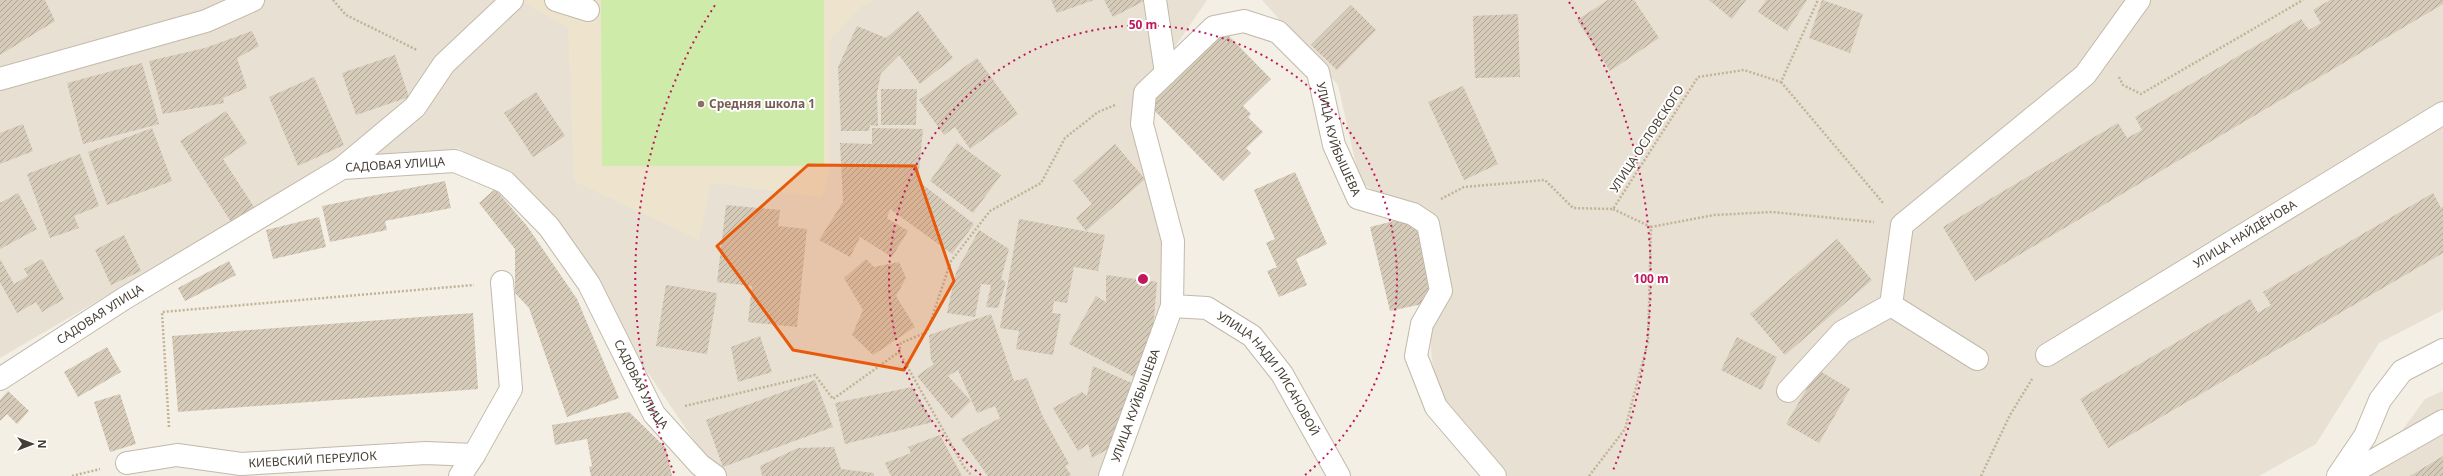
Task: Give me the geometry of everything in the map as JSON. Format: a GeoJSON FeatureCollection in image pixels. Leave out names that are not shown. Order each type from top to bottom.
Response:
{"type":"FeatureCollection","features":[{"type":"Feature","properties":{"kind":"street"},"geometry":{"type":"LineString","coordinates":[[0,80],[206,21],[253,0]]}},
{"type":"Feature","properties":{"kind":"street"},"geometry":{"type":"LineString","coordinates":[[342,168],[415,107],[444,64],[512,0]]}},
{"type":"Feature","properties":{"kind":"street"},"geometry":{"type":"LineString","coordinates":[[556,0],[588,10]]}},
{"type":"Feature","properties":{"kind":"street"},"geometry":{"type":"LineString","coordinates":[[1155,0],[1166,73]]}},
{"type":"Feature","properties":{"kind":"street"},"geometry":{"type":"LineString","coordinates":[[1891,305],[1902,225],[2085,75],[2139,0]]}},
{"type":"Feature","properties":{"kind":"street","name":"УЛИЦА КУЙБЫШЕВА"},"geometry":{"type":"LineString","coordinates":[[1110,476],[1172,306],[1173,241],[1142,124],[1145,92],[1214,27],[1244,21],[1278,32],[1318,72],[1334,145],[1358,198],[1413,214],[1428,224],[1440,291],[1422,324],[1416,356],[1436,407],[1495,476]]}},
{"type":"Feature","properties":{"kind":"street","name":"УЛИЦА НАЙДЁНОВА"},"geometry":{"type":"LineString","coordinates":[[2047,355],[2443,113]]}},
{"type":"Feature","properties":{"kind":"street","name":"САДОВАЯ УЛИЦА"},"geometry":{"type":"LineString","coordinates":[[0,380],[125,298],[342,168],[455,161],[505,182],[549,227],[589,284],[654,414],[700,465],[715,476]]}},
{"type":"Feature","properties":{"kind":"street"},"geometry":{"type":"LineString","coordinates":[[460,476],[474,455],[512,389],[502,282]]}},
{"type":"Feature","properties":{"kind":"street"},"geometry":{"type":"LineString","coordinates":[[1891,305],[1977,360]]}},
{"type":"Feature","properties":{"kind":"street"},"geometry":{"type":"LineString","coordinates":[[1788,391],[1842,332],[1891,305]]}},
{"type":"Feature","properties":{"kind":"street","name":"УЛИЦА НАДИ ЛИСАНОВОЙ"},"geometry":{"type":"LineString","coordinates":[[1172,306],[1207,308],[1252,336],[1282,374],[1339,476]]}},
{"type":"Feature","properties":{"kind":"street"},"geometry":{"type":"LineString","coordinates":[[2338,476],[2364,436],[2380,400],[2402,371],[2443,350]]}},
{"type":"Feature","properties":{"kind":"street"},"geometry":{"type":"LineString","coordinates":[[2346,476],[2443,421]]}},
{"type":"Feature","properties":{"kind":"street","name":"КИЕВСКИЙ ПЕРЕУЛОК"},"geometry":{"type":"LineString","coordinates":[[126,463],[177,455],[241,464],[426,453],[474,455]]}},
{"type":"Feature","properties":{"kind":"path"},"geometry":{"type":"LineString","coordinates":[[333,0],[346,15],[444,64]]}},
{"type":"Feature","properties":{"kind":"path"},"geometry":{"type":"LineString","coordinates":[[1818,0],[1782,82],[1902,225]]}},
{"type":"Feature","properties":{"kind":"path"},"geometry":{"type":"LineString","coordinates":[[2104,48],[2123,85],[2141,94],[2304,0]]}},
{"type":"Feature","properties":{"kind":"path","name":"УЛИЦА ОСЛОВСКОГО"},"geometry":{"type":"LineString","coordinates":[[1413,214],[1464,187],[1545,180],[1573,208],[1613,209],[1698,77],[1744,70],[1782,82]]}},
{"type":"Feature","properties":{"kind":"path"},"geometry":{"type":"LineString","coordinates":[[654,414],[815,375],[833,399],[899,352],[902,343],[927,332],[951,260],[990,211],[1041,183],[1065,138],[1098,112],[1145,92]]}},
{"type":"Feature","properties":{"kind":"path"},"geometry":{"type":"LineString","coordinates":[[1613,209],[1650,227],[1714,215],[1772,212],[1902,225]]}},
{"type":"Feature","properties":{"kind":"path"},"geometry":{"type":"LineString","coordinates":[[1589,476],[1624,429],[1648,342],[1650,227]]}},
{"type":"Feature","properties":{"kind":"path"},"geometry":{"type":"LineString","coordinates":[[177,455],[169,427],[162,312],[502,282]]}},
{"type":"Feature","properties":{"kind":"path"},"geometry":{"type":"LineString","coordinates":[[899,352],[964,467],[972,476]]}},
{"type":"Feature","properties":{"kind":"path"},"geometry":{"type":"LineString","coordinates":[[1981,476],[2010,415],[2047,355]]}},
{"type":"Feature","properties":{"kind":"highlighted area"},"geometry":{"type":"Polygon","coordinates":[[[808,165],[915,166],[954,281],[904,370],[793,350],[717,246],[808,165]]]}},
{"type":"Feature","properties":{"kind":"shaded area"},"geometry":{"type":"Polygon","coordinates":[[[0,0],[1207,0],[1132,110],[1149,183],[1168,246],[1165,315],[1106,476],[727,476],[712,467],[520,184],[458,148],[317,173],[0,358],[0,0]]]}},
{"type":"Feature","properties":{"kind":"shaded area","name":"Средняя школа 1"},"geometry":{"type":"Polygon","coordinates":[[[519,0],[873,0],[861,7],[830,40],[830,168],[822,197],[711,183],[699,240],[574,181],[568,28],[519,0]]]}},
{"type":"Feature","properties":{"kind":"shaded area"},"geometry":{"type":"Polygon","coordinates":[[[1262,0],[2443,0],[2443,310],[2379,343],[2316,444],[2259,476],[1502,476],[1441,402],[1432,361],[1430,332],[1442,294],[1413,214],[1360,182],[1338,85],[1262,0]]]}},
{"type":"Feature","properties":{"kind":"shaded area"},"geometry":{"type":"Polygon","coordinates":[[[2443,391],[2443,476],[2369,476],[2425,399],[2443,391]]]}},
{"type":"Feature","properties":{"kind":"green space","name":"Средняя школа 1"},"geometry":{"type":"Polygon","coordinates":[[[601,0],[824,0],[824,166],[602,166],[601,0]]]}},
{"type":"Feature","properties":{"kind":"building"},"geometry":{"type":"Polygon","coordinates":[[[0,0],[45,0],[55,21],[0,55],[0,0]]]}},
{"type":"Feature","properties":{"kind":"building"},"geometry":{"type":"Polygon","coordinates":[[[1051,0],[1094,0],[1057,13],[1051,0]]]}},
{"type":"Feature","properties":{"kind":"building"},"geometry":{"type":"Polygon","coordinates":[[[1104,0],[1146,0],[1113,17],[1104,0]]]}},
{"type":"Feature","properties":{"kind":"building"},"geometry":{"type":"Polygon","coordinates":[[[1608,0],[1634,0],[1659,38],[1610,71],[1577,20],[1608,0]]]}},
{"type":"Feature","properties":{"kind":"building"},"geometry":{"type":"Polygon","coordinates":[[[1709,0],[1746,0],[1732,19],[1709,0]]]}},
{"type":"Feature","properties":{"kind":"building"},"geometry":{"type":"Polygon","coordinates":[[[1766,0],[1807,0],[1787,31],[1758,12],[1766,0]]]}},
{"type":"Feature","properties":{"kind":"building"},"geometry":{"type":"Polygon","coordinates":[[[1822,0],[1863,14],[1850,53],[1809,38],[1822,0]]]}},
{"type":"Feature","properties":{"kind":"building"},"geometry":{"type":"Polygon","coordinates":[[[2330,0],[2443,0],[2443,4],[1975,281],[1943,227],[2118,123],[2127,138],[2142,130],[2135,117],[2301,19],[2309,30],[2321,23],[2313,10],[2330,0]]]}},
{"type":"Feature","properties":{"kind":"building"},"geometry":{"type":"Polygon","coordinates":[[[1351,5],[1376,30],[1337,70],[1311,45],[1351,5]]]}},
{"type":"Feature","properties":{"kind":"building"},"geometry":{"type":"Polygon","coordinates":[[[918,11],[953,58],[920,84],[899,55],[881,73],[877,93],[878,126],[870,125],[869,131],[841,131],[838,67],[857,26],[886,38],[918,11]]]}},
{"type":"Feature","properties":{"kind":"building"},"geometry":{"type":"Polygon","coordinates":[[[1518,14],[1520,77],[1475,78],[1473,16],[1518,14]]]}},
{"type":"Feature","properties":{"kind":"building"},"geometry":{"type":"Polygon","coordinates":[[[1223,30],[1271,79],[1243,106],[1251,114],[1248,117],[1263,132],[1246,148],[1251,153],[1223,181],[1148,104],[1223,30]]]}},
{"type":"Feature","properties":{"kind":"building"},"geometry":{"type":"Polygon","coordinates":[[[252,31],[259,46],[237,58],[247,88],[223,98],[224,103],[163,114],[149,61],[205,48],[252,31]]]}},
{"type":"Feature","properties":{"kind":"building"},"geometry":{"type":"Polygon","coordinates":[[[395,55],[409,97],[356,115],[342,73],[395,55]]]}},
{"type":"Feature","properties":{"kind":"building"},"geometry":{"type":"Polygon","coordinates":[[[977,58],[1018,114],[970,149],[955,127],[944,135],[919,100],[977,58]]]}},
{"type":"Feature","properties":{"kind":"building"},"geometry":{"type":"Polygon","coordinates":[[[142,63],[159,124],[83,144],[67,83],[142,63]]]}},
{"type":"Feature","properties":{"kind":"building"},"geometry":{"type":"Polygon","coordinates":[[[314,77],[344,145],[298,166],[269,97],[314,77]]]}},
{"type":"Feature","properties":{"kind":"building"},"geometry":{"type":"Polygon","coordinates":[[[1463,86],[1498,164],[1464,180],[1428,102],[1463,86]]]}},
{"type":"Feature","properties":{"kind":"building"},"geometry":{"type":"Polygon","coordinates":[[[881,89],[917,89],[916,125],[881,125],[881,89]]]}},
{"type":"Feature","properties":{"kind":"building"},"geometry":{"type":"Polygon","coordinates":[[[536,92],[565,136],[533,157],[504,113],[536,92]]]}},
{"type":"Feature","properties":{"kind":"building"},"geometry":{"type":"Polygon","coordinates":[[[226,111],[247,143],[223,159],[254,207],[231,222],[180,141],[226,111]]]}},
{"type":"Feature","properties":{"kind":"building"},"geometry":{"type":"Polygon","coordinates":[[[23,124],[33,151],[0,164],[0,133],[23,124]]]}},
{"type":"Feature","properties":{"kind":"building"},"geometry":{"type":"Polygon","coordinates":[[[152,128],[172,181],[107,205],[88,152],[152,128]]]}},
{"type":"Feature","properties":{"kind":"building"},"geometry":{"type":"Polygon","coordinates":[[[872,128],[923,129],[918,181],[974,224],[952,254],[890,209],[887,218],[908,231],[892,257],[860,237],[850,257],[819,240],[843,202],[840,143],[872,144],[872,128]]]}},
{"type":"Feature","properties":{"kind":"building"},"geometry":{"type":"Polygon","coordinates":[[[957,143],[1001,175],[973,213],[930,181],[957,143]]]}},
{"type":"Feature","properties":{"kind":"building"},"geometry":{"type":"Polygon","coordinates":[[[1115,144],[1145,179],[1086,231],[1076,218],[1092,204],[1073,181],[1115,144]]]}},
{"type":"Feature","properties":{"kind":"building"},"geometry":{"type":"Polygon","coordinates":[[[80,154],[99,206],[74,216],[79,228],[50,238],[27,174],[80,154]]]}},
{"type":"Feature","properties":{"kind":"building"},"geometry":{"type":"Polygon","coordinates":[[[1295,172],[1327,244],[1296,259],[1307,285],[1279,297],[1267,271],[1277,267],[1266,243],[1275,239],[1254,190],[1295,172]]]}},
{"type":"Feature","properties":{"kind":"building"},"geometry":{"type":"Polygon","coordinates":[[[445,181],[451,208],[385,221],[387,230],[330,242],[322,206],[445,181]]]}},
{"type":"Feature","properties":{"kind":"building"},"geometry":{"type":"Polygon","coordinates":[[[495,189],[527,226],[577,299],[619,398],[567,417],[529,308],[515,293],[515,249],[479,203],[495,189]]]}},
{"type":"Feature","properties":{"kind":"building"},"geometry":{"type":"Polygon","coordinates":[[[18,193],[37,229],[0,249],[0,203],[18,193]]]}},
{"type":"Feature","properties":{"kind":"building"},"geometry":{"type":"Polygon","coordinates":[[[2433,193],[2441,208],[2443,206],[2443,253],[2108,448],[2080,399],[2250,299],[2258,313],[2271,305],[2263,292],[2433,193]]]}},
{"type":"Feature","properties":{"kind":"building"},"geometry":{"type":"Polygon","coordinates":[[[726,205],[780,210],[778,226],[807,229],[797,327],[748,322],[752,286],[717,282],[726,205]]]}},
{"type":"Feature","properties":{"kind":"building"},"geometry":{"type":"Polygon","coordinates":[[[319,217],[326,247],[273,259],[266,230],[319,217]]]}},
{"type":"Feature","properties":{"kind":"building"},"geometry":{"type":"Polygon","coordinates":[[[1019,219],[1105,235],[1098,271],[1074,267],[1067,303],[1054,301],[1052,313],[1061,314],[1053,355],[1016,349],[1019,331],[1000,328],[1019,219]]]}},
{"type":"Feature","properties":{"kind":"building"},"geometry":{"type":"Polygon","coordinates":[[[1398,220],[1422,229],[1435,291],[1425,294],[1427,303],[1390,311],[1370,227],[1398,220]]]}},
{"type":"Feature","properties":{"kind":"building"},"geometry":{"type":"Polygon","coordinates":[[[979,230],[1009,249],[1001,279],[1006,282],[998,308],[986,307],[991,285],[981,284],[975,317],[947,313],[956,272],[979,230]]]}},
{"type":"Feature","properties":{"kind":"building"},"geometry":{"type":"Polygon","coordinates":[[[124,235],[141,271],[111,285],[95,250],[124,235]]]}},
{"type":"Feature","properties":{"kind":"building"},"geometry":{"type":"Polygon","coordinates":[[[1837,239],[1872,280],[1785,355],[1750,314],[1837,239]]]}},
{"type":"Feature","properties":{"kind":"building"},"geometry":{"type":"Polygon","coordinates":[[[0,259],[14,284],[28,276],[24,269],[42,259],[64,299],[42,312],[36,302],[17,313],[0,282],[0,259]]]}},
{"type":"Feature","properties":{"kind":"building"},"geometry":{"type":"Polygon","coordinates":[[[866,259],[874,267],[899,262],[906,278],[896,296],[915,327],[873,355],[852,335],[863,310],[844,278],[866,259]]]}},
{"type":"Feature","properties":{"kind":"building"},"geometry":{"type":"Polygon","coordinates":[[[229,261],[236,275],[185,301],[178,288],[229,261]]]}},
{"type":"Feature","properties":{"kind":"building"},"geometry":{"type":"Polygon","coordinates":[[[1106,275],[1157,282],[1153,330],[1134,377],[1069,344],[1096,296],[1106,302],[1106,275]]]}},
{"type":"Feature","properties":{"kind":"building"},"geometry":{"type":"Polygon","coordinates":[[[666,285],[717,293],[707,354],[656,346],[666,285]]]}},
{"type":"Feature","properties":{"kind":"building"},"geometry":{"type":"Polygon","coordinates":[[[473,313],[478,389],[178,412],[172,336],[473,313]]]}},
{"type":"Feature","properties":{"kind":"building"},"geometry":{"type":"Polygon","coordinates":[[[991,314],[1014,381],[1027,378],[1043,417],[1069,464],[1065,466],[1071,475],[1069,476],[988,476],[961,439],[1000,418],[995,406],[977,413],[958,370],[948,376],[971,401],[952,419],[917,376],[934,364],[931,360],[929,335],[991,314]]]}},
{"type":"Feature","properties":{"kind":"building"},"geometry":{"type":"Polygon","coordinates":[[[760,336],[772,372],[738,382],[731,347],[760,336]]]}},
{"type":"Feature","properties":{"kind":"building"},"geometry":{"type":"Polygon","coordinates":[[[1737,337],[1777,357],[1761,390],[1721,370],[1737,337]]]}},
{"type":"Feature","properties":{"kind":"building"},"geometry":{"type":"Polygon","coordinates":[[[107,347],[121,372],[78,397],[64,372],[107,347]]]}},
{"type":"Feature","properties":{"kind":"building"},"geometry":{"type":"Polygon","coordinates":[[[1093,366],[1134,384],[1120,423],[1108,449],[1092,458],[1088,444],[1078,451],[1053,408],[1082,392],[1087,396],[1093,366]]]}},
{"type":"Feature","properties":{"kind":"building"},"geometry":{"type":"Polygon","coordinates":[[[1818,370],[1850,389],[1819,443],[1786,424],[1818,370]]]}},
{"type":"Feature","properties":{"kind":"building"},"geometry":{"type":"Polygon","coordinates":[[[815,380],[833,427],[723,467],[706,420],[815,380]]]}},
{"type":"Feature","properties":{"kind":"building"},"geometry":{"type":"Polygon","coordinates":[[[912,387],[933,422],[845,444],[835,403],[912,387]]]}},
{"type":"Feature","properties":{"kind":"building"},"geometry":{"type":"Polygon","coordinates":[[[8,391],[29,411],[17,424],[7,414],[0,421],[0,400],[8,391]]]}},
{"type":"Feature","properties":{"kind":"building"},"geometry":{"type":"Polygon","coordinates":[[[120,394],[136,444],[110,452],[94,402],[120,394]]]}},
{"type":"Feature","properties":{"kind":"building"},"geometry":{"type":"Polygon","coordinates":[[[629,412],[666,448],[672,476],[591,476],[589,467],[592,466],[587,439],[555,445],[552,425],[629,412]]]}},
{"type":"Feature","properties":{"kind":"building"},"geometry":{"type":"Polygon","coordinates":[[[940,435],[962,476],[891,476],[885,463],[911,453],[908,447],[940,435]]]}},
{"type":"Feature","properties":{"kind":"building"},"geometry":{"type":"Polygon","coordinates":[[[834,447],[841,469],[874,473],[874,476],[762,476],[760,466],[798,448],[834,447]]]}},
{"type":"Feature","properties":{"kind":"building"},"geometry":{"type":"Polygon","coordinates":[[[2443,456],[2443,476],[2410,476],[2443,456]]]}},
{"type":"Feature","properties":{"kind":"place","name":"Средняя школа 1"},"geometry":{"type":"Point","coordinates":[701,104]}}]}
